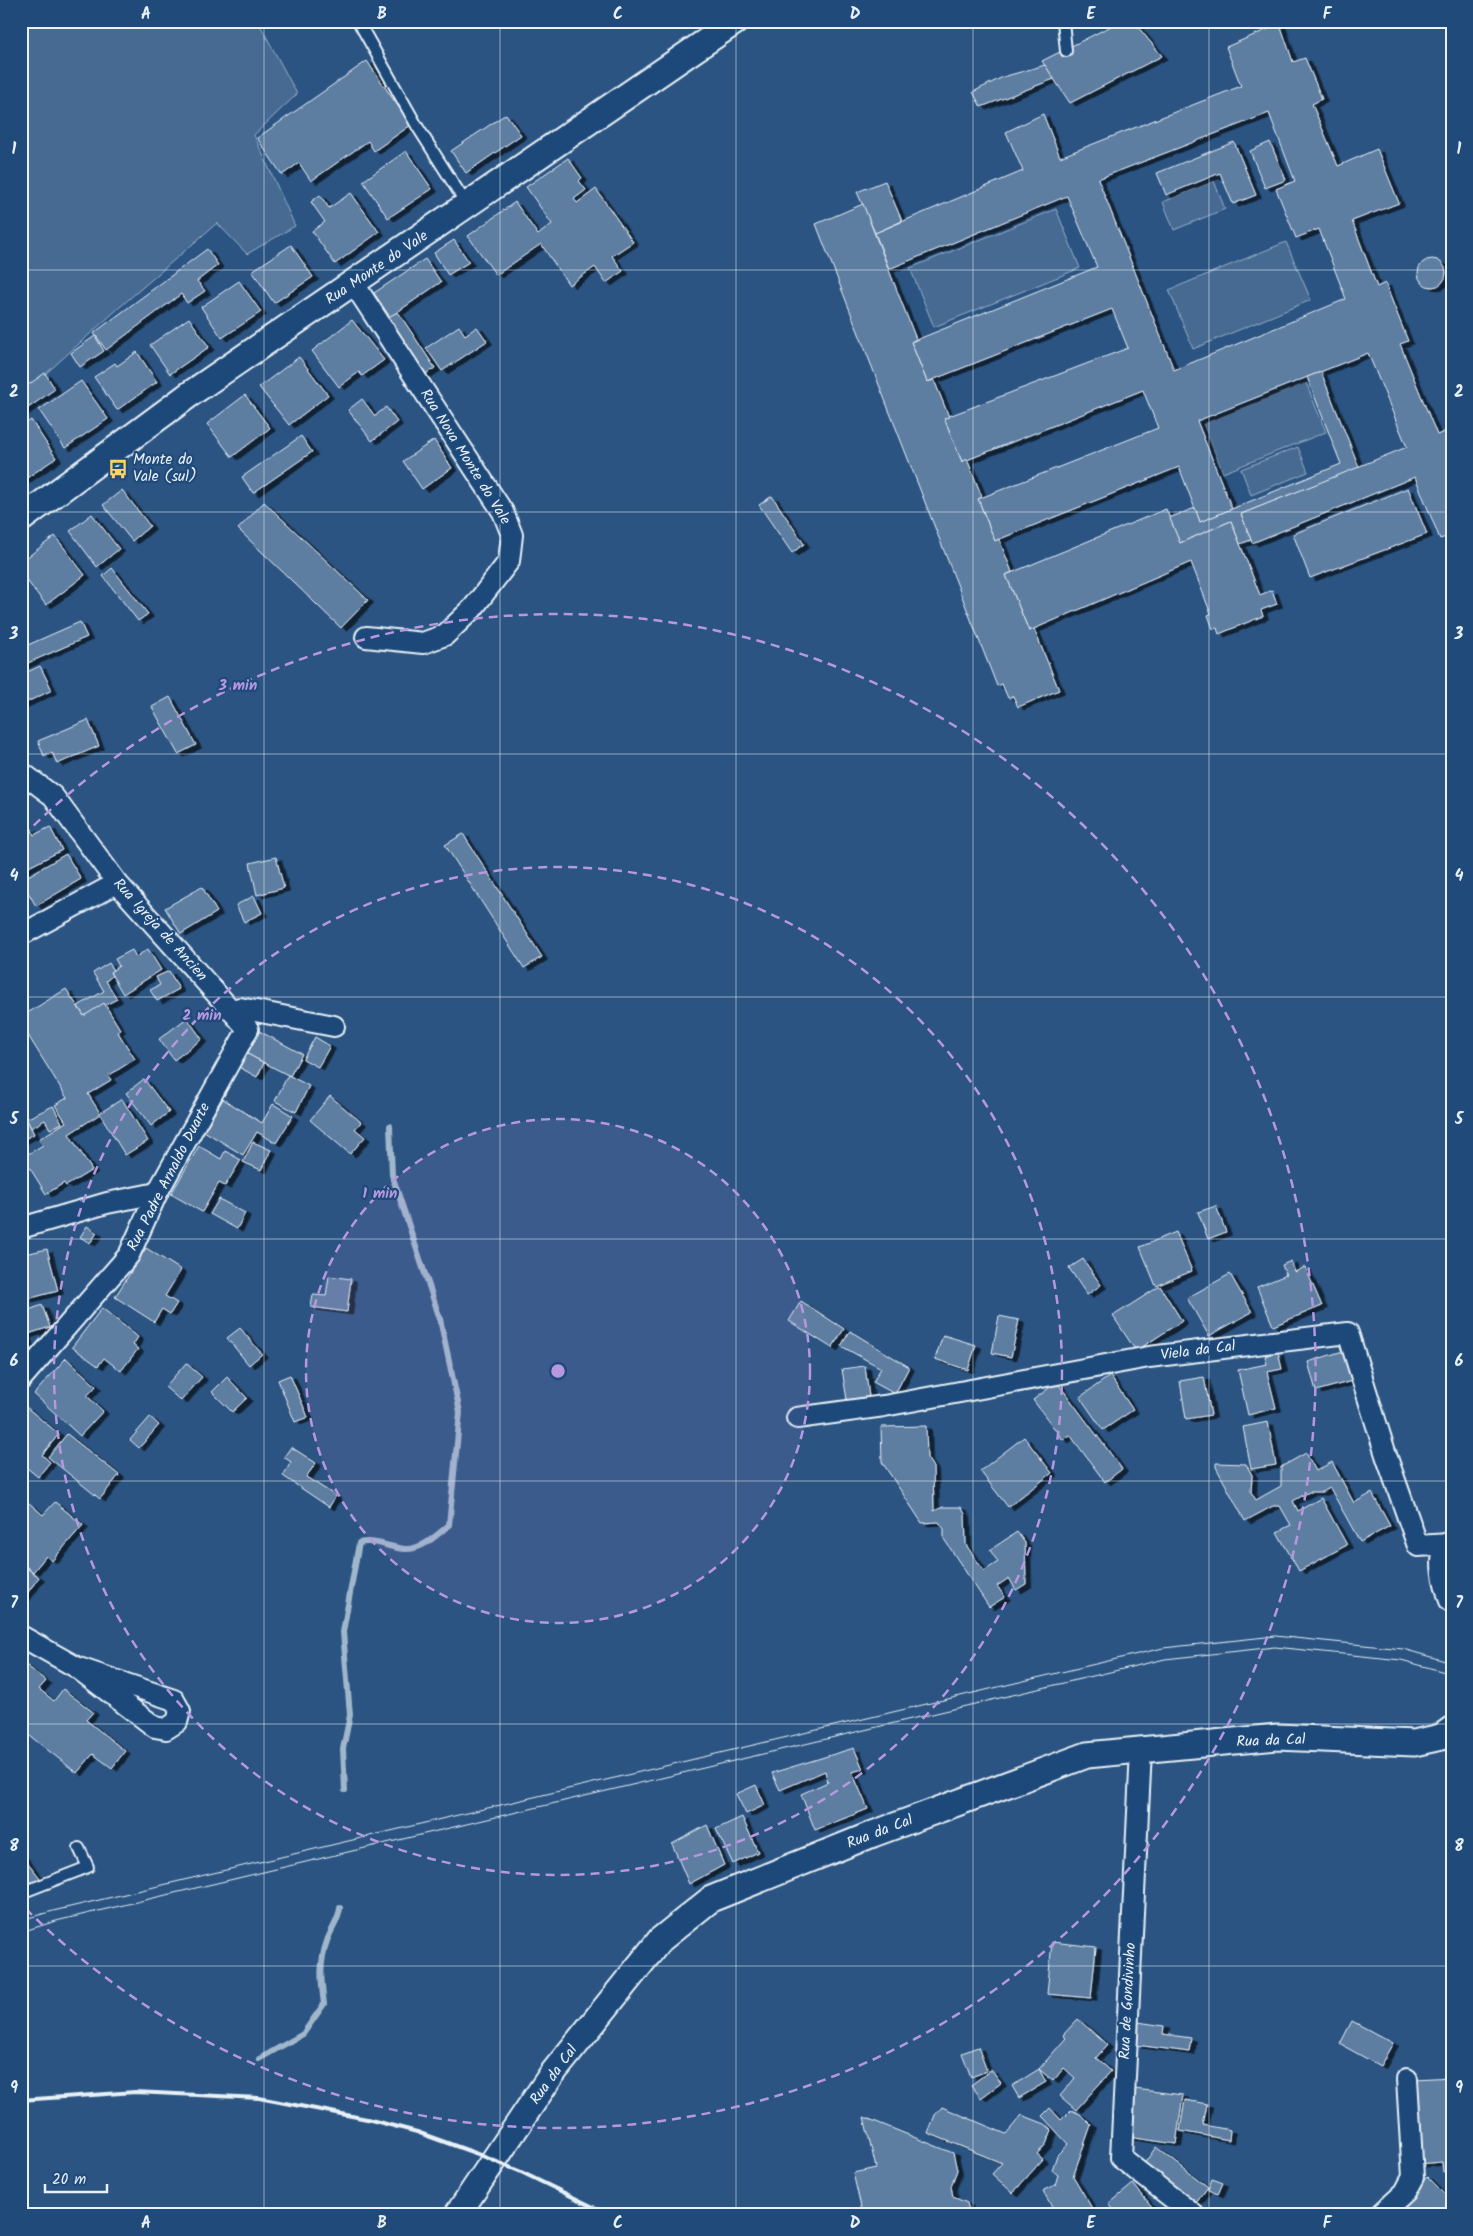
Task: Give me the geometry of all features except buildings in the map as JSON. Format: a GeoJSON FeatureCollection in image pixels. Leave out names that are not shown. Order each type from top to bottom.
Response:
{"type":"FeatureCollection","features":[{"type":"Feature","properties":{"kind":"street","name":"Rua Monte do Vale"},"geometry":{"type":"LineString","coordinates":[[21,519],[190,394],[354,284],[736,21]]}},
{"type":"Feature","properties":{"kind":"street","name":"Rua Nova Monte do Vale"},"geometry":{"type":"LineString","coordinates":[[354,284],[503,512],[512,535],[508,561],[474,608],[444,635],[423,643],[366,637]]}},
{"type":"Feature","properties":{"kind":"street","name":"Rua Igreja de Ancien"},"geometry":{"type":"LineString","coordinates":[[21,772],[54,796],[117,884],[232,1010]]}},
{"type":"Feature","properties":{"kind":"street"},"geometry":{"type":"LineString","coordinates":[[21,935],[117,884]]}},
{"type":"Feature","properties":{"kind":"street"},"geometry":{"type":"LineString","coordinates":[[232,1010],[240,1008],[334,1026]]}},
{"type":"Feature","properties":{"kind":"street","name":"Rua Padre Arnaldo Duarte"},"geometry":{"type":"LineString","coordinates":[[21,1379],[129,1255],[157,1193],[248,1029],[232,1010]]}},
{"type":"Feature","properties":{"kind":"street"},"geometry":{"type":"LineString","coordinates":[[21,1228],[106,1203],[157,1193]]}},
{"type":"Feature","properties":{"kind":"street","name":"Viela da Cal"},"geometry":{"type":"LineString","coordinates":[[797,1418],[884,1406],[1149,1357],[1348,1333],[1386,1455],[1418,1546],[1451,1543]]}},
{"type":"Feature","properties":{"kind":"street"},"geometry":{"type":"LineString","coordinates":[[1451,1543],[1444,1568],[1452,1599]]}},
{"type":"Feature","properties":{"kind":"street"},"geometry":{"type":"LineString","coordinates":[[21,1636],[76,1667]]}},
{"type":"Feature","properties":{"kind":"street","name":"Rua da Cal"},"geometry":{"type":"LineString","coordinates":[[457,2215],[552,2074],[654,1947],[711,1899],[873,1834],[1087,1755],[1277,1738],[1414,1743],[1441,1737],[1452,1729]]}},
{"type":"Feature","properties":{"kind":"street","name":"Rua de Gondivinho"},"geometry":{"type":"LineString","coordinates":[[1141,1751],[1120,2158],[1194,2215]]}},
{"type":"Feature","properties":{"kind":"street"},"geometry":{"type":"LineString","coordinates":[[1380,2215],[1405,2192],[1413,2177],[1407,2079]]}},
{"type":"Feature","properties":{"kind":"lane"},"geometry":{"type":"LineString","coordinates":[[358,21],[417,126],[468,206]]}},
{"type":"Feature","properties":{"kind":"lane"},"geometry":{"type":"LineString","coordinates":[[1063,21],[1066,51]]}},
{"type":"Feature","properties":{"kind":"lane"},"geometry":{"type":"LineString","coordinates":[[21,1893],[88,1867],[79,1848]]}},
{"type":"Feature","properties":{"kind":"shaded area"},"geometry":{"type":"Polygon","coordinates":[[[21,21],[258,21],[297,94],[254,135],[295,226],[247,254],[217,223],[21,396],[21,21]]]}},
{"type":"Feature","properties":{"kind":"shaded area"},"geometry":{"type":"Polygon","coordinates":[[[1214,181],[1225,209],[1174,230],[1163,202],[1214,181]]]}},
{"type":"Feature","properties":{"kind":"shaded area"},"geometry":{"type":"Polygon","coordinates":[[[1056,209],[1080,268],[934,327],[910,268],[1056,209]]]}},
{"type":"Feature","properties":{"kind":"shaded area"},"geometry":{"type":"Polygon","coordinates":[[[1286,242],[1311,300],[1193,349],[1169,290],[1286,242]]]}},
{"type":"Feature","properties":{"kind":"shaded area"},"geometry":{"type":"Polygon","coordinates":[[[1306,383],[1326,432],[1223,473],[1203,424],[1306,383]]]}},
{"type":"Feature","properties":{"kind":"shaded area"},"geometry":{"type":"Polygon","coordinates":[[[1298,447],[1308,472],[1251,495],[1241,469],[1298,447]]]}},
{"type":"Feature","properties":{"kind":"waterway"},"geometry":{"type":"LineString","coordinates":[[345,1790],[343,1749],[350,1715],[343,1632],[359,1543],[371,1542],[411,1549],[429,1541],[449,1525],[460,1412],[440,1319],[392,1175],[390,1126]]}},
{"type":"Feature","properties":{"kind":"waterway"},"geometry":{"type":"LineString","coordinates":[[259,2059],[303,2034],[324,2004],[323,1957],[340,1908]]}},
{"type":"Feature","properties":{"kind":"tram line"},"geometry":{"type":"LineString","coordinates":[[21,1920],[1163,1648],[1275,1636],[1403,1649],[1452,1663]]}},
{"type":"Feature","properties":{"kind":"tram line"},"geometry":{"type":"LineString","coordinates":[[21,1932],[56,1921],[1165,1659],[1275,1647],[1401,1660],[1452,1674]]}},
{"type":"Feature","properties":{"kind":"railway"},"geometry":{"type":"LineString","coordinates":[[21,2100],[135,2092],[259,2098],[367,2119],[417,2132],[475,2153],[519,2171],[610,2215]]}},
{"type":"Feature","properties":{"kind":"place","name":"Monte do Vale (sul)"},"geometry":{"type":"Point","coordinates":[118,469]}}]}
